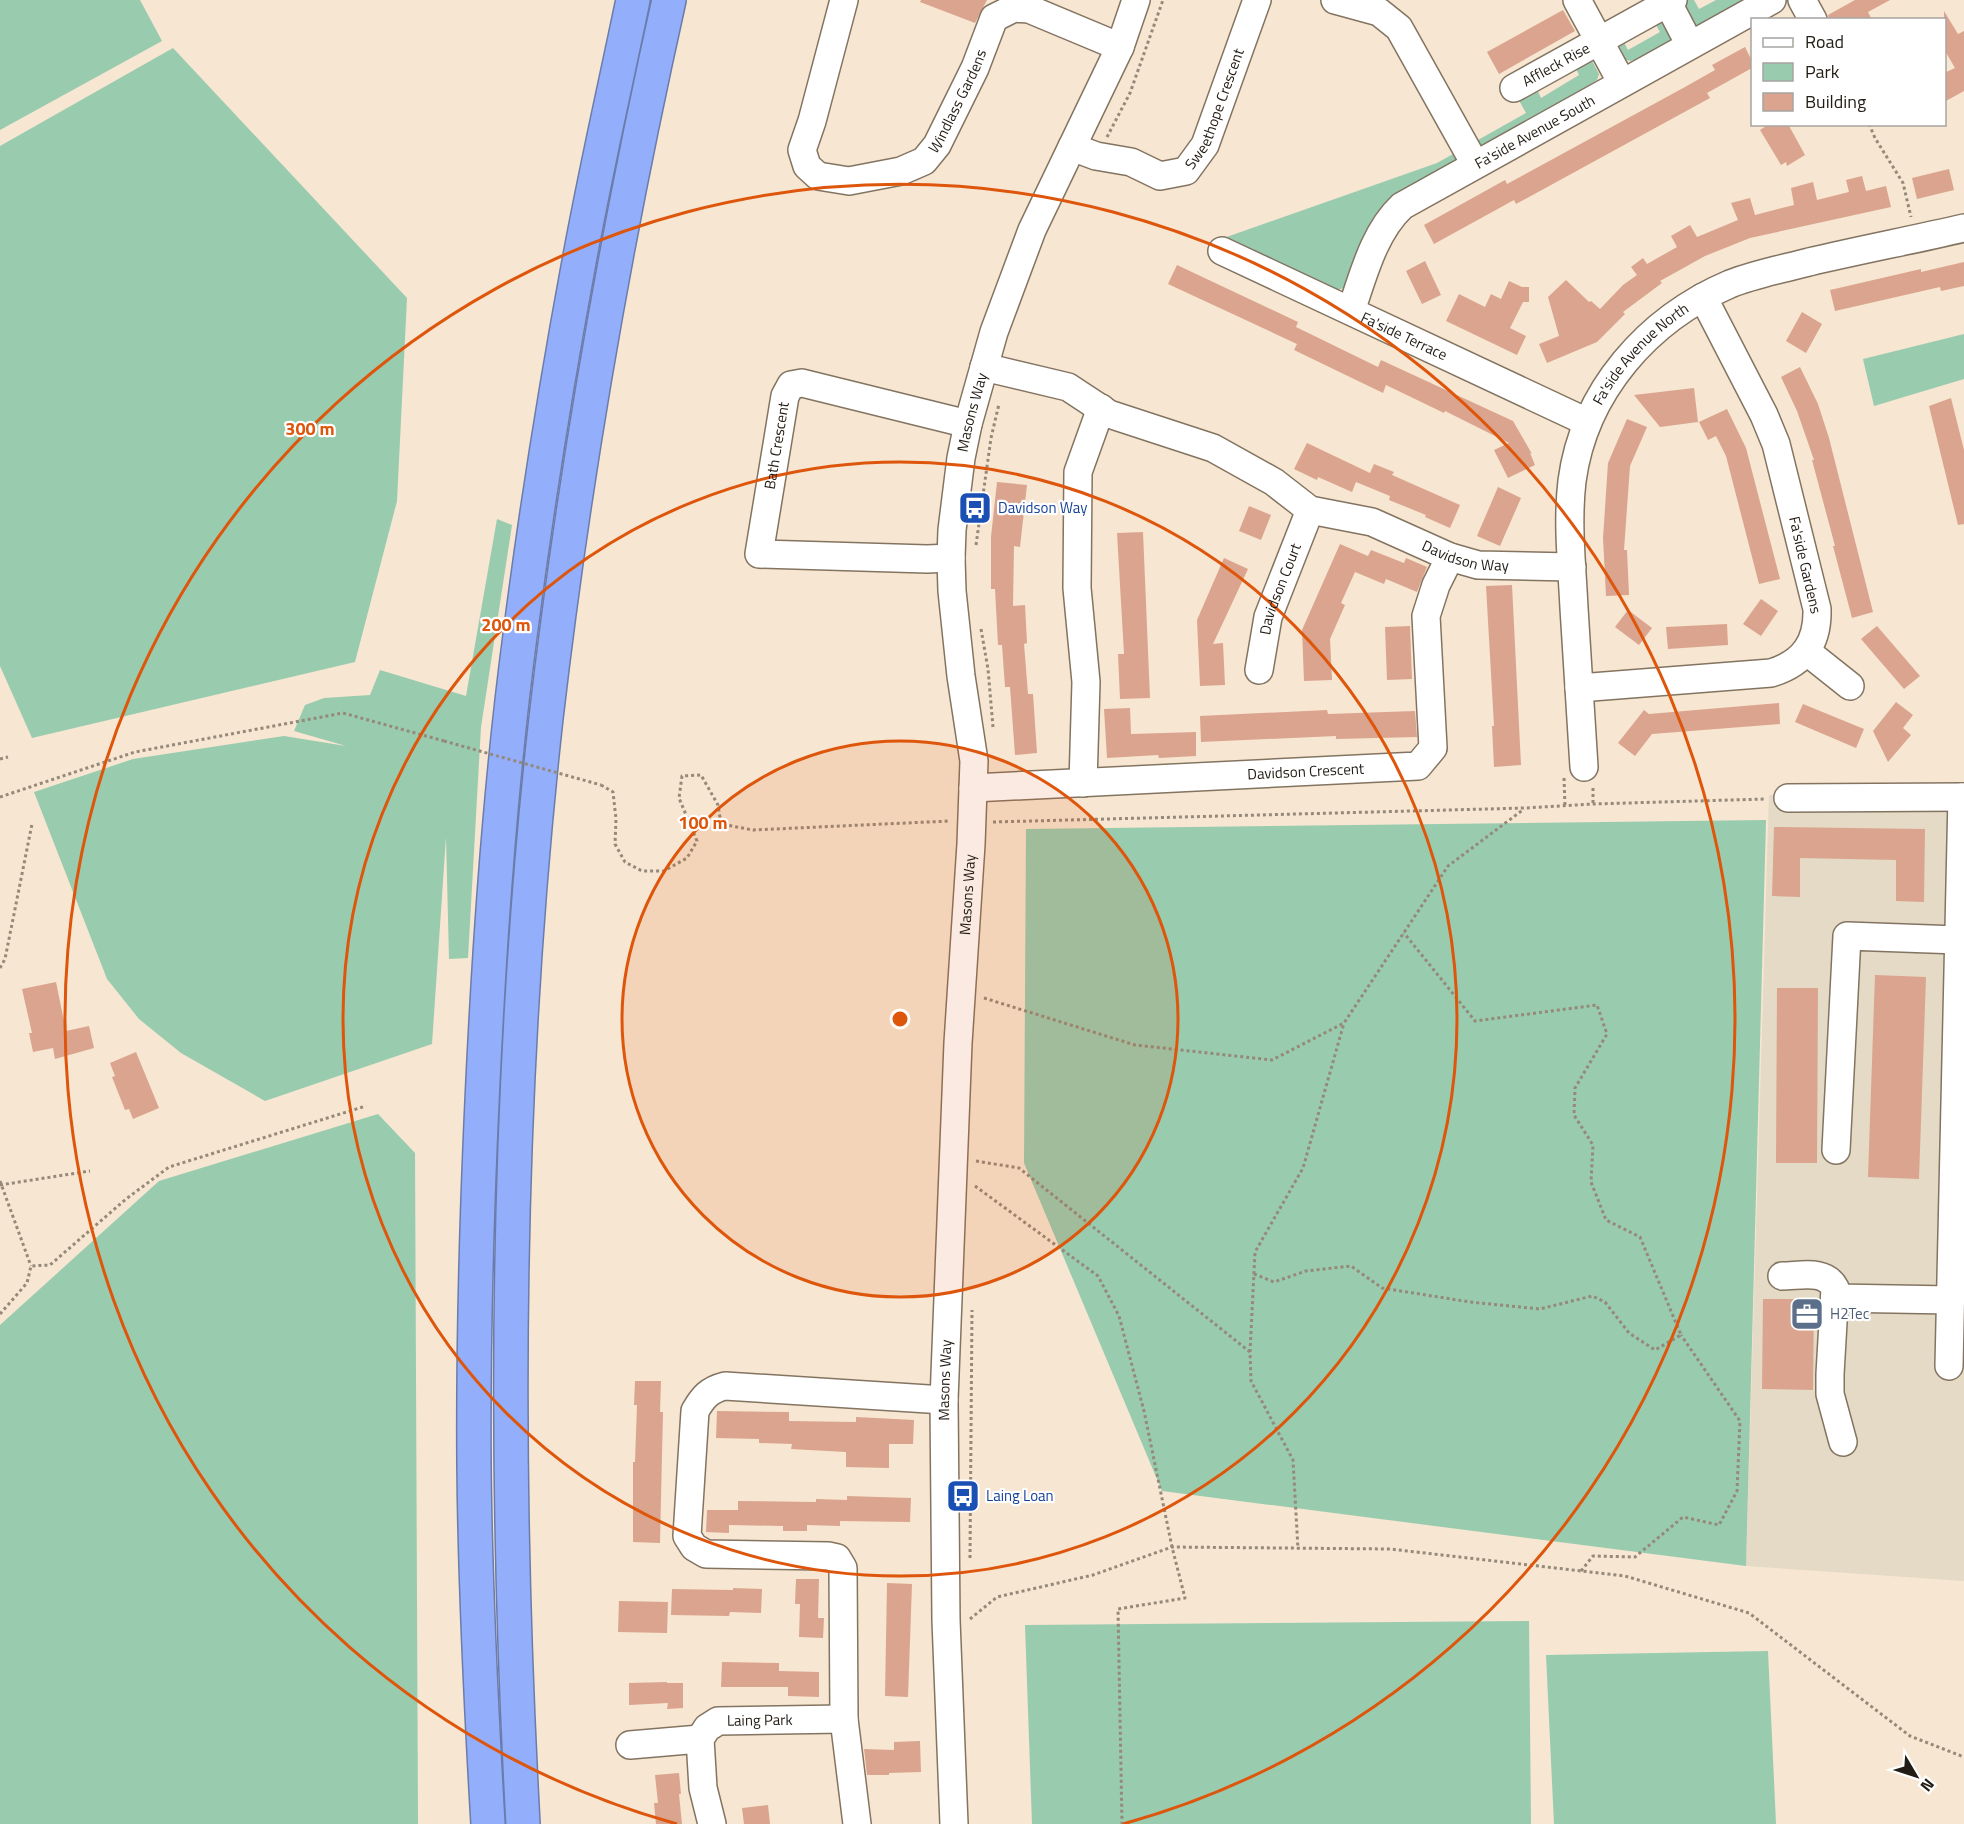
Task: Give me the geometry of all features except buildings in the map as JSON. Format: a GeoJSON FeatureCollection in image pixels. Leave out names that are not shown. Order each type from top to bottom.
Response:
{"type":"FeatureCollection","features":[{"type":"Feature","properties":{"kind":"highway"},"geometry":{"type":"LineString","coordinates":[[488,1824],[480,1688],[474,1453],[481,1112],[497,862],[520,638],[541,486],[579,263],[633,0]]}},
{"type":"Feature","properties":{"kind":"highway"},"geometry":{"type":"LineString","coordinates":[[523,1824],[515,1671],[510,1491],[510,1344],[516,1143],[526,947],[535,832],[548,700],[579,470],[636,152],[669,0]]}},
{"type":"Feature","properties":{"kind":"street","name":"Windlass Gardens"},"geometry":{"type":"LineString","coordinates":[[844,0],[812,121],[802,150],[807,166],[818,176],[849,181],[901,171],[924,161],[937,145],[975,68],[993,18],[1011,4],[1029,9],[1120,47]]}},
{"type":"Feature","properties":{"kind":"street","name":"Masons Way"},"geometry":{"type":"LineString","coordinates":[[954,1824],[962,1615],[944,1400],[958,1043],[974,761],[961,676],[952,591],[963,554],[960,468],[968,423],[993,369],[1017,267],[1032,230],[1084,152],[1136,0]]}},
{"type":"Feature","properties":{"kind":"street","name":"Sweethope Crescent"},"geometry":{"type":"LineString","coordinates":[[1084,152],[1131,162],[1160,176],[1185,171],[1205,145],[1257,0]]}},
{"type":"Feature","properties":{"kind":"street"},"geometry":{"type":"LineString","coordinates":[[1335,0],[1379,12],[1399,27],[1475,164]]}},
{"type":"Feature","properties":{"kind":"street","name":"Affleck Rise"},"geometry":{"type":"LineString","coordinates":[[1577,0],[1622,83]]}},
{"type":"Feature","properties":{"kind":"street","name":"Fa'side Avenue South"},"geometry":{"type":"LineString","coordinates":[[1351,311],[1381,232],[1393,214],[1412,199],[1772,0]]}},
{"type":"Feature","properties":{"kind":"street"},"geometry":{"type":"LineString","coordinates":[[1802,0],[1812,18]]}},
{"type":"Feature","properties":{"kind":"street","name":"Affleck Rise"},"geometry":{"type":"LineString","coordinates":[[1514,88],[1671,2],[1690,45]]}},
{"type":"Feature","properties":{"kind":"street","name":"Fa'side Avenue North"},"geometry":{"type":"LineString","coordinates":[[1584,767],[1570,523],[1572,481],[1587,422],[1597,402],[1640,344],[1663,323],[1704,297],[1752,276],[1964,228]]}},
{"type":"Feature","properties":{"kind":"street","name":"Fa'side Terrace"},"geometry":{"type":"LineString","coordinates":[[1222,251],[1587,422]]}},
{"type":"Feature","properties":{"kind":"street","name":"Fa'side Gardens"},"geometry":{"type":"LineString","coordinates":[[1704,297],[1764,415],[1776,444],[1817,609],[1816,631],[1806,651]]}},
{"type":"Feature","properties":{"kind":"street","name":"Davidson Way"},"geometry":{"type":"LineString","coordinates":[[993,369],[1068,387],[1109,414],[1213,448],[1274,483],[1310,510],[1372,522],[1450,557],[1478,565],[1572,567]]}},
{"type":"Feature","properties":{"kind":"street","name":"Bath Crescent"},"geometry":{"type":"LineString","coordinates":[[963,554],[895,558],[759,554],[788,389],[791,385],[802,383],[968,423]]}},
{"type":"Feature","properties":{"kind":"street"},"geometry":{"type":"LineString","coordinates":[[1083,783],[1086,682],[1077,588],[1078,472],[1101,408]]}},
{"type":"Feature","properties":{"kind":"street","name":"Davidson Court"},"geometry":{"type":"LineString","coordinates":[[1259,670],[1268,616],[1310,510]]}},
{"type":"Feature","properties":{"kind":"street","name":"Davidson Crescent"},"geometry":{"type":"LineString","coordinates":[[973,788],[1418,766],[1433,748],[1426,616],[1436,585],[1450,557]]}},
{"type":"Feature","properties":{"kind":"street"},"geometry":{"type":"LineString","coordinates":[[1579,688],[1772,673],[1791,665],[1806,651],[1850,686]]}},
{"type":"Feature","properties":{"kind":"street"},"geometry":{"type":"LineString","coordinates":[[1788,798],[1963,797],[1958,940],[1961,988],[1958,1199],[1955,1293],[1949,1366]]}},
{"type":"Feature","properties":{"kind":"street"},"geometry":{"type":"LineString","coordinates":[[1836,1150],[1847,936],[1958,940]]}},
{"type":"Feature","properties":{"kind":"street"},"geometry":{"type":"LineString","coordinates":[[1782,1276],[1823,1275],[1832,1281],[1835,1288],[1830,1394],[1843,1442]]}},
{"type":"Feature","properties":{"kind":"street"},"geometry":{"type":"LineString","coordinates":[[1835,1298],[1955,1293]]}},
{"type":"Feature","properties":{"kind":"street"},"geometry":{"type":"LineString","coordinates":[[857,1824],[844,1719],[843,1569],[837,1558],[828,1556],[706,1554],[694,1547],[687,1536],[695,1411],[703,1397],[714,1389],[725,1386],[944,1400]]}},
{"type":"Feature","properties":{"kind":"street","name":"Laing Park"},"geometry":{"type":"LineString","coordinates":[[700,1739],[706,1728],[718,1721],[844,1719]]}},
{"type":"Feature","properties":{"kind":"street"},"geometry":{"type":"LineString","coordinates":[[630,1745],[700,1739],[704,1788],[712,1824]]}},
{"type":"Feature","properties":{"kind":"path"},"geometry":{"type":"LineString","coordinates":[[1084,152],[1130,93],[1163,0]]}},
{"type":"Feature","properties":{"kind":"path"},"geometry":{"type":"LineString","coordinates":[[1870,126],[1903,183],[1917,239]]}},
{"type":"Feature","properties":{"kind":"path"},"geometry":{"type":"LineString","coordinates":[[963,554],[1003,385],[993,369]]}},
{"type":"Feature","properties":{"kind":"path"},"geometry":{"type":"LineString","coordinates":[[980,625],[994,721],[992,732]]}},
{"type":"Feature","properties":{"kind":"path"},"geometry":{"type":"LineString","coordinates":[[0,797],[135,752],[343,713],[601,785],[613,792],[615,844],[625,862],[642,871],[664,871],[687,858],[697,841],[679,798],[682,776],[701,775],[718,805],[721,824],[753,830],[972,821],[1526,808],[1788,798]]}},
{"type":"Feature","properties":{"kind":"path"},"geometry":{"type":"LineString","coordinates":[[0,759],[8,757]]}},
{"type":"Feature","properties":{"kind":"path"},"geometry":{"type":"LineString","coordinates":[[1298,1549],[1293,1460],[1251,1381],[1250,1352],[1255,1252],[1303,1168],[1344,1023],[1448,866],[1526,808]]}},
{"type":"Feature","properties":{"kind":"path"},"geometry":{"type":"LineString","coordinates":[[0,968],[5,959],[32,824]]}},
{"type":"Feature","properties":{"kind":"path"},"geometry":{"type":"LineString","coordinates":[[1404,933],[1475,1022],[1597,1005],[1607,1034],[1575,1088],[1574,1115],[1593,1145],[1591,1182],[1606,1220],[1640,1237],[1681,1335],[1740,1421],[1737,1491],[1719,1525],[1683,1517],[1635,1557],[1593,1556],[1581,1571]]}},
{"type":"Feature","properties":{"kind":"path"},"geometry":{"type":"LineString","coordinates":[[985,988],[984,998],[1135,1045],[1272,1060],[1344,1023]]}},
{"type":"Feature","properties":{"kind":"path"},"geometry":{"type":"LineString","coordinates":[[31,1266],[50,1265],[126,1199],[169,1167],[366,1106]]}},
{"type":"Feature","properties":{"kind":"path"},"geometry":{"type":"LineString","coordinates":[[975,1169],[976,1161],[1019,1167],[1250,1352]]}},
{"type":"Feature","properties":{"kind":"path"},"geometry":{"type":"LineString","coordinates":[[0,1314],[27,1283],[31,1266],[0,1184],[90,1171]]}},
{"type":"Feature","properties":{"kind":"path"},"geometry":{"type":"LineString","coordinates":[[975,1178],[975,1197]]}},
{"type":"Feature","properties":{"kind":"path"},"geometry":{"type":"LineString","coordinates":[[975,1186],[1098,1276],[1119,1316],[1144,1412],[1185,1598],[1118,1609],[1122,1824]]}},
{"type":"Feature","properties":{"kind":"path"},"geometry":{"type":"LineString","coordinates":[[1254,1274],[1274,1282],[1306,1271],[1351,1266],[1382,1288],[1470,1302],[1540,1309],[1592,1296],[1605,1302],[1629,1333],[1655,1350],[1681,1335]]}},
{"type":"Feature","properties":{"kind":"path"},"geometry":{"type":"LineString","coordinates":[[970,1560],[972,1302]]}},
{"type":"Feature","properties":{"kind":"path"},"geometry":{"type":"LineString","coordinates":[[962,1615],[997,1597],[1093,1575],[1172,1547],[1390,1549],[1625,1576],[1749,1613],[1910,1736],[1964,1757]]}},
{"type":"Feature","properties":{"kind":"shaded area"},"geometry":{"type":"Polygon","coordinates":[[[1769,795],[1964,797],[1964,1581],[1746,1566],[1769,795]]]}},
{"type":"Feature","properties":{"kind":"green space"},"geometry":{"type":"Polygon","coordinates":[[[0,0],[140,0],[162,41],[0,130],[0,0]]]}},
{"type":"Feature","properties":{"kind":"green space"},"geometry":{"type":"Polygon","coordinates":[[[1694,0],[1699,9],[1716,0],[1756,0],[1698,32],[1682,2],[1694,0]]]}},
{"type":"Feature","properties":{"kind":"green space"},"geometry":{"type":"Polygon","coordinates":[[[1659,14],[1676,43],[1645,61],[1642,57],[1631,61],[1626,60],[1615,37],[1620,35],[1628,50],[1660,32],[1652,18],[1659,14]]]}},
{"type":"Feature","properties":{"kind":"green space"},"geometry":{"type":"Polygon","coordinates":[[[173,48],[407,298],[397,501],[355,662],[32,738],[0,666],[0,146],[173,48]]]}},
{"type":"Feature","properties":{"kind":"green space"},"geometry":{"type":"Polygon","coordinates":[[[1588,53],[1599,74],[1597,80],[1585,88],[1587,93],[1399,198],[1352,281],[1344,288],[1334,291],[1218,240],[1437,163],[1526,113],[1515,93],[1534,83],[1541,98],[1579,75],[1573,62],[1588,53]]]}},
{"type":"Feature","properties":{"kind":"green space"},"geometry":{"type":"Polygon","coordinates":[[[1964,334],[1964,379],[1874,406],[1863,359],[1964,334]]]}},
{"type":"Feature","properties":{"kind":"green space"},"geometry":{"type":"Polygon","coordinates":[[[497,519],[512,525],[481,727],[468,958],[449,959],[446,837],[432,1044],[265,1101],[181,1053],[139,1019],[107,979],[34,792],[133,759],[284,736],[346,746],[294,731],[305,705],[324,698],[370,695],[380,670],[466,696],[497,519]]]}},
{"type":"Feature","properties":{"kind":"green space"},"geometry":{"type":"Polygon","coordinates":[[[1766,820],[1746,1566],[1162,1491],[1024,1163],[1026,829],[1766,820]]]}},
{"type":"Feature","properties":{"kind":"green space"},"geometry":{"type":"Polygon","coordinates":[[[378,1114],[415,1153],[418,1824],[0,1824],[0,1325],[159,1181],[378,1114]]]}},
{"type":"Feature","properties":{"kind":"green space"},"geometry":{"type":"Polygon","coordinates":[[[1529,1621],[1531,1824],[1032,1824],[1025,1625],[1529,1621]]]}},
{"type":"Feature","properties":{"kind":"green space"},"geometry":{"type":"Polygon","coordinates":[[[1768,1651],[1776,1824],[1554,1824],[1546,1655],[1768,1651]]]}},
{"type":"Feature","properties":{"kind":"place","name":"Davidson Way"},"geometry":{"type":"Point","coordinates":[975,508]}},
{"type":"Feature","properties":{"kind":"place","name":"H2Tec"},"geometry":{"type":"Point","coordinates":[1807,1314]}},
{"type":"Feature","properties":{"kind":"place","name":"Laing Loan"},"geometry":{"type":"Point","coordinates":[963,1496]}}]}
